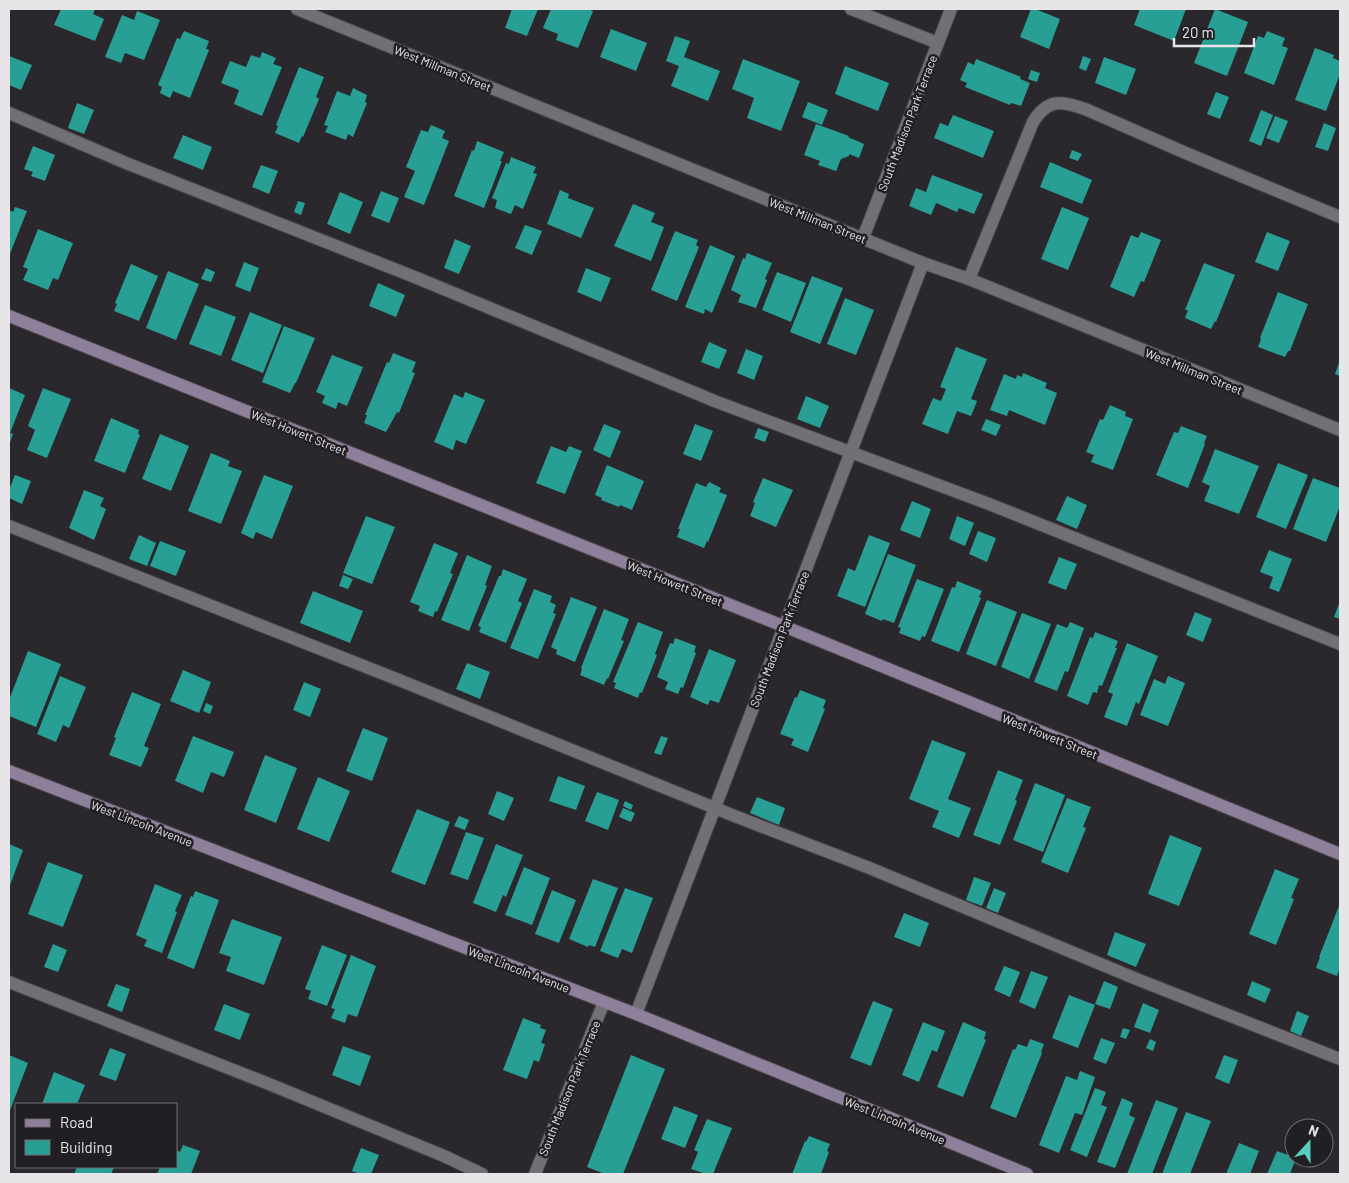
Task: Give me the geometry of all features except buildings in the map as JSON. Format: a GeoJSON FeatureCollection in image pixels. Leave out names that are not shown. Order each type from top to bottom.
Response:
{"type":"FeatureCollection","features":[{"type":"Feature","properties":{"kind":"main road","name":"West Howett Street"},"geometry":{"type":"LineString","coordinates":[[9,316],[784,627],[1340,854]]}},
{"type":"Feature","properties":{"kind":"main road","name":"West Lincoln Avenue"},"geometry":{"type":"LineString","coordinates":[[9,771],[636,1014],[1027,1174]]}},
{"type":"Feature","properties":{"kind":"street","name":"West Millman Street"},"geometry":{"type":"LineString","coordinates":[[297,9],[1340,430]]}},
{"type":"Feature","properties":{"kind":"street"},"geometry":{"type":"LineString","coordinates":[[851,9],[938,43]]}},
{"type":"Feature","properties":{"kind":"street","name":"South Madison Park Terrace"},"geometry":{"type":"LineString","coordinates":[[863,238],[951,9]]}},
{"type":"Feature","properties":{"kind":"street"},"geometry":{"type":"LineString","coordinates":[[969,280],[1033,122],[1040,110],[1052,103],[1068,104],[1085,109],[1340,217]]}},
{"type":"Feature","properties":{"kind":"street"},"geometry":{"type":"LineString","coordinates":[[9,113],[126,163],[417,278],[717,402],[998,507],[1340,644]]}},
{"type":"Feature","properties":{"kind":"street","name":"South Madison Park Terrace"},"geometry":{"type":"LineString","coordinates":[[636,1014],[923,263]]}},
{"type":"Feature","properties":{"kind":"street"},"geometry":{"type":"LineString","coordinates":[[9,526],[867,867],[1139,980],[1340,1059]]}},
{"type":"Feature","properties":{"kind":"street"},"geometry":{"type":"LineString","coordinates":[[9,982],[278,1088],[444,1156],[482,1174]]}},
{"type":"Feature","properties":{"kind":"street","name":"South Madison Park Terrace"},"geometry":{"type":"LineString","coordinates":[[535,1174],[604,1002]]}}]}
